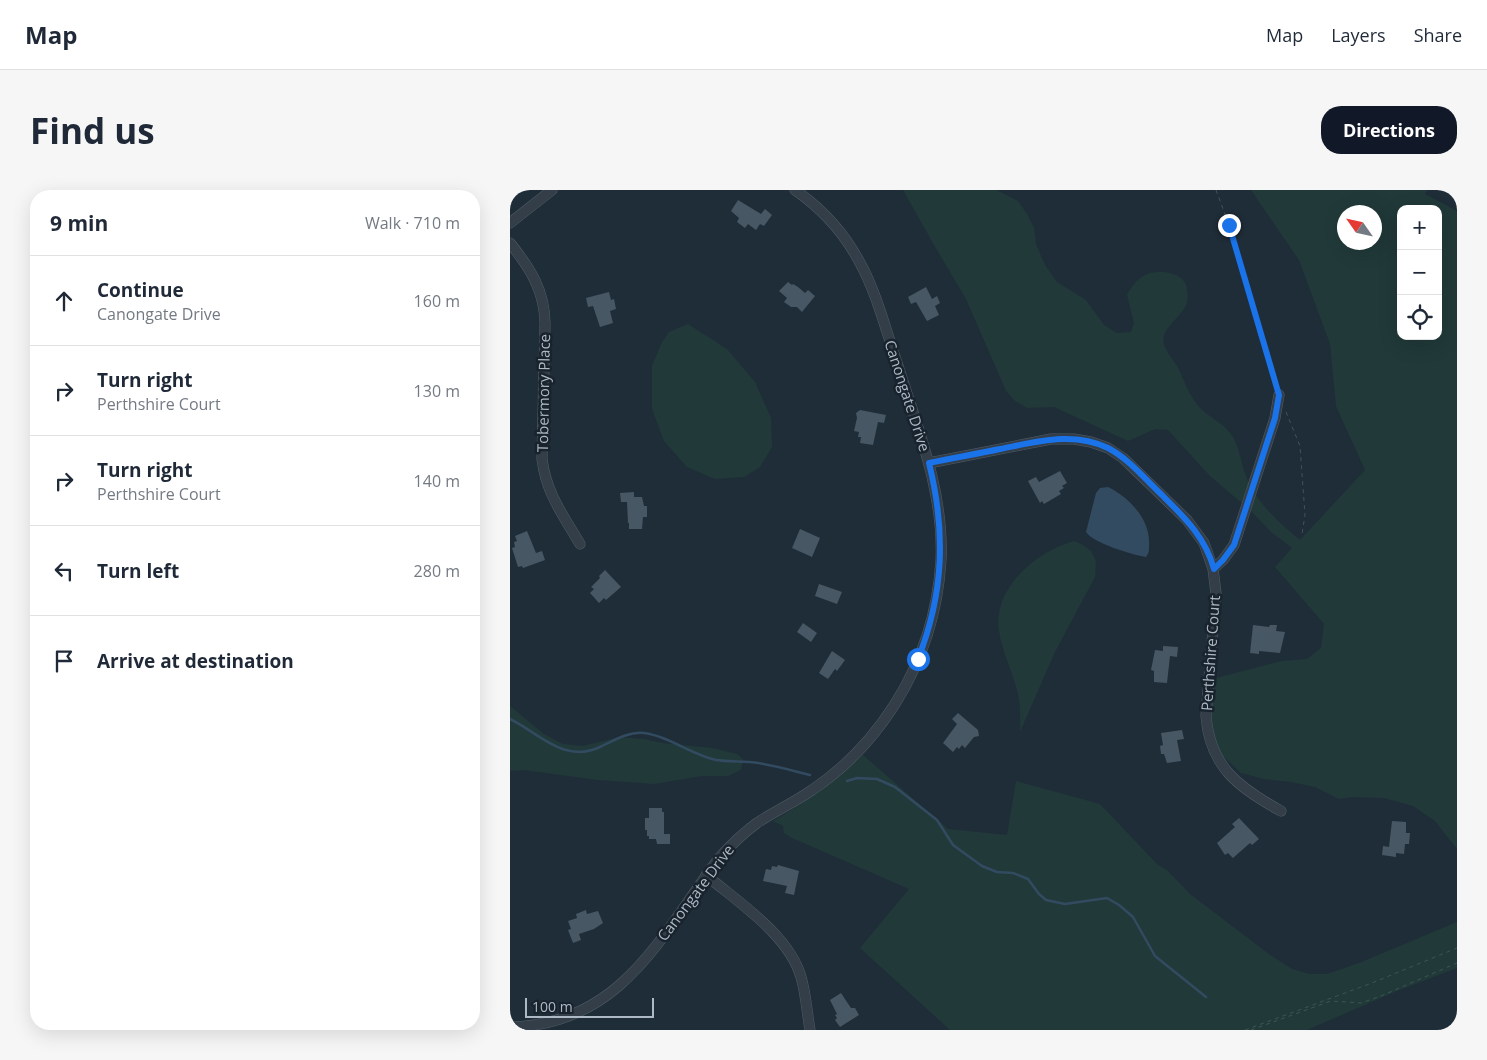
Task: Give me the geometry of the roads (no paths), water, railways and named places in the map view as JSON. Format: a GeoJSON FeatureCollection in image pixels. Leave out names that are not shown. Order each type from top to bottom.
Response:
{"type":"FeatureCollection","features":[{"type":"Feature","properties":{"kind":"street"},"geometry":{"type":"LineString","coordinates":[[510,222],[552,190]]}},
{"type":"Feature","properties":{"kind":"street","name":"Canongate Drive"},"geometry":{"type":"LineString","coordinates":[[510,1027],[561,1019],[584,1009],[616,989],[643,963],[706,875],[731,844],[745,832],[810,792],[841,768],[880,726],[908,683],[927,635],[939,585],[941,534],[936,488],[929,463],[868,280],[846,240],[816,207],[797,191]]}},
{"type":"Feature","properties":{"kind":"street","name":"Tobermory Place"},"geometry":{"type":"LineString","coordinates":[[510,243],[534,277],[544,303],[546,324],[542,459],[544,472],[553,499],[580,544]]}},
{"type":"Feature","properties":{"kind":"street"},"geometry":{"type":"LineString","coordinates":[[1214,569],[1234,545],[1275,418],[1279,395]]}},
{"type":"Feature","properties":{"kind":"street","name":"Perthshire Court"},"geometry":{"type":"LineString","coordinates":[[929,463],[1051,439],[1074,438],[1100,445],[1116,453],[1130,464],[1193,527],[1204,543],[1214,569],[1216,593],[1206,704],[1208,731],[1212,746],[1219,760],[1237,783],[1252,795],[1281,810]]}},
{"type":"Feature","properties":{"kind":"street"},"geometry":{"type":"LineString","coordinates":[[706,875],[770,929],[790,951],[801,977],[810,1030]]}},
{"type":"Feature","properties":{"kind":"water"},"geometry":{"type":"Polygon","coordinates":[[[1108,487],[1124,497],[1143,519],[1149,536],[1149,551],[1146,557],[1105,544],[1086,532],[1096,493],[1100,488],[1108,487]]]}},
{"type":"Feature","properties":{"kind":"waterway"},"geometry":{"type":"LineString","coordinates":[[510,719],[552,745],[575,752],[600,747],[627,735],[644,733],[661,737],[712,759],[758,763],[810,775]]}},
{"type":"Feature","properties":{"kind":"waterway"},"geometry":{"type":"LineString","coordinates":[[847,781],[857,778],[877,779],[895,787],[937,820],[953,845],[982,866],[997,872],[1013,873],[1028,879],[1046,900],[1065,904],[1107,898],[1119,905],[1133,917],[1155,956],[1206,997]]}}]}
